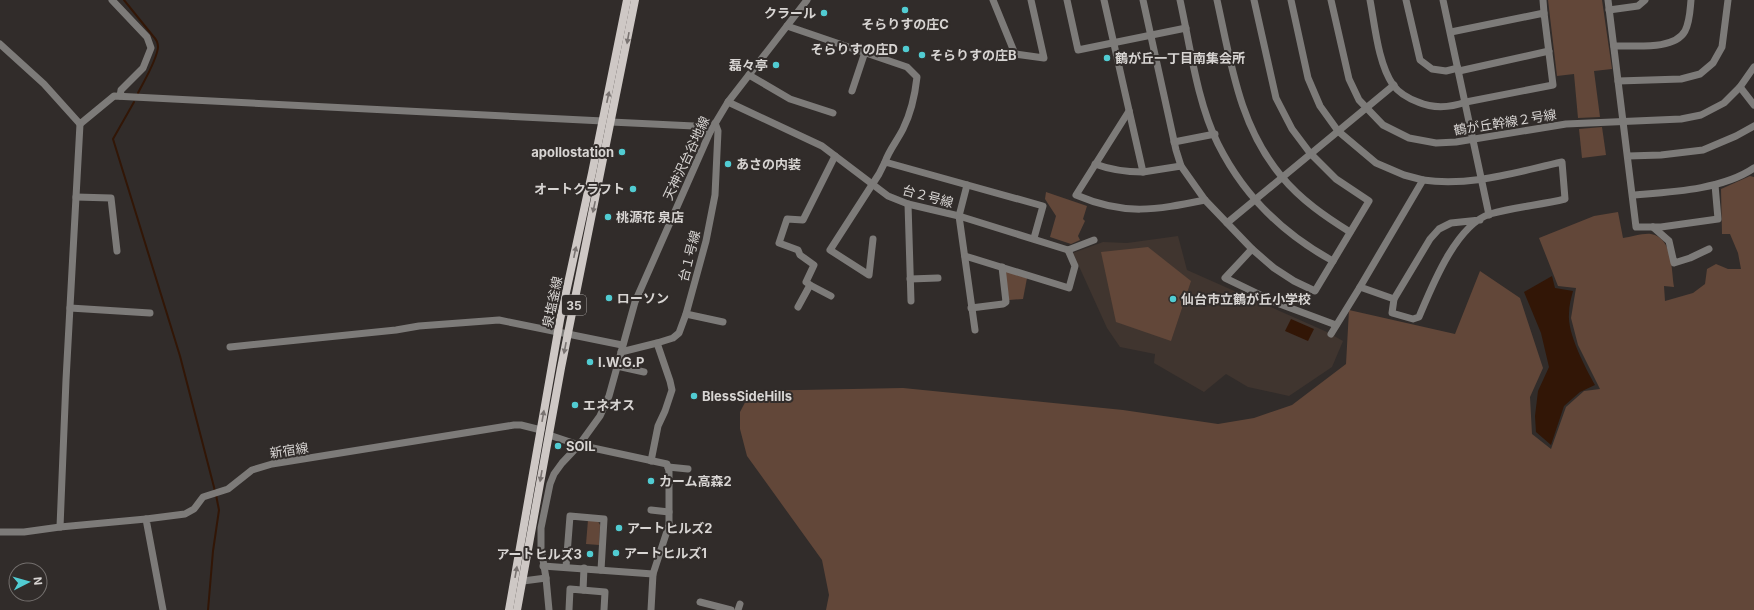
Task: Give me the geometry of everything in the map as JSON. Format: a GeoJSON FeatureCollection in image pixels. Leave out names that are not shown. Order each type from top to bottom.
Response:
{"type":"FeatureCollection","features":[{"type":"Feature","properties":{"kind":"main road","name":"泉塩釜線"},"geometry":{"type":"LineString","coordinates":[[517,610],[607,122],[627,0]]}},
{"type":"Feature","properties":{"kind":"main road","name":"泉塩釜線"},"geometry":{"type":"LineString","coordinates":[[509,610],[558,331],[635,0]]}},
{"type":"Feature","properties":{"kind":"street"},"geometry":{"type":"LineString","coordinates":[[112,0],[147,37],[151,48],[143,68],[121,90],[120,96]]}},
{"type":"Feature","properties":{"kind":"street","name":"天神沢台谷地線"},"geometry":{"type":"LineString","coordinates":[[549,610],[541,548],[541,528],[550,484],[562,462],[579,444],[600,416],[609,396],[621,348],[635,302],[649,267],[710,132],[728,102],[807,0]]}},
{"type":"Feature","properties":{"kind":"street"},"geometry":{"type":"LineString","coordinates":[[993,0],[1015,54],[1044,58],[1031,0]]}},
{"type":"Feature","properties":{"kind":"street"},"geometry":{"type":"LineString","coordinates":[[1067,0],[1078,50],[1186,28]]}},
{"type":"Feature","properties":{"kind":"street"},"geometry":{"type":"LineString","coordinates":[[1104,0],[1143,172]]}},
{"type":"Feature","properties":{"kind":"street"},"geometry":{"type":"LineString","coordinates":[[1143,0],[1174,142],[1181,166],[1205,200],[1252,249],[1274,268],[1294,281],[1315,291],[1369,201],[1336,179],[1310,153],[1292,130],[1276,98],[1254,0]]}},
{"type":"Feature","properties":{"kind":"street"},"geometry":{"type":"LineString","coordinates":[[1180,0],[1203,103],[1218,143],[1239,179],[1255,200],[1275,221],[1295,238],[1332,261]]}},
{"type":"Feature","properties":{"kind":"street"},"geometry":{"type":"LineString","coordinates":[[1217,0],[1238,94],[1252,132],[1282,178],[1302,198],[1350,232]]}},
{"type":"Feature","properties":{"kind":"street"},"geometry":{"type":"LineString","coordinates":[[1291,0],[1308,78],[1320,106],[1338,131],[1376,163],[1404,175],[1423,180],[1459,183],[1562,162],[1565,199],[1489,215],[1480,220],[1456,243],[1444,262],[1419,317],[1413,319],[1392,313],[1394,298],[1430,239],[1439,229],[1451,223],[1480,220]]}},
{"type":"Feature","properties":{"kind":"street","name":"鶴が丘幹線２号線"},"geometry":{"type":"LineString","coordinates":[[1331,0],[1349,79],[1359,100],[1383,125],[1409,138],[1436,143],[1474,140],[1566,124],[1681,119],[1701,115],[1724,103],[1740,87],[1754,67]]}},
{"type":"Feature","properties":{"kind":"street"},"geometry":{"type":"LineString","coordinates":[[1370,0],[1383,64],[1394,85],[1409,98],[1430,107],[1453,107],[1466,102],[1553,85],[1543,0]]}},
{"type":"Feature","properties":{"kind":"street"},"geometry":{"type":"LineString","coordinates":[[1406,0],[1420,60],[1432,69],[1459,69],[1549,51]]}},
{"type":"Feature","properties":{"kind":"street"},"geometry":{"type":"LineString","coordinates":[[1444,0],[1489,215]]}},
{"type":"Feature","properties":{"kind":"street"},"geometry":{"type":"LineString","coordinates":[[1608,0],[1636,227],[1653,227],[1718,219],[1715,185]]}},
{"type":"Feature","properties":{"kind":"street"},"geometry":{"type":"LineString","coordinates":[[1609,10],[1638,6],[1645,0]]}},
{"type":"Feature","properties":{"kind":"street"},"geometry":{"type":"LineString","coordinates":[[1614,46],[1662,45],[1677,40],[1684,31],[1689,19],[1691,0]]}},
{"type":"Feature","properties":{"kind":"street"},"geometry":{"type":"LineString","coordinates":[[1618,81],[1681,79],[1700,74],[1713,63],[1722,47],[1728,0]]}},
{"type":"Feature","properties":{"kind":"street"},"geometry":{"type":"LineString","coordinates":[[1451,32],[1544,13]]}},
{"type":"Feature","properties":{"kind":"street"},"geometry":{"type":"LineString","coordinates":[[787,26],[907,67],[917,77],[915,96],[903,129],[888,151],[879,174],[830,250],[869,275],[873,239]]}},
{"type":"Feature","properties":{"kind":"street"},"geometry":{"type":"LineString","coordinates":[[0,44],[44,84],[80,124],[60,527]]}},
{"type":"Feature","properties":{"kind":"street"},"geometry":{"type":"LineString","coordinates":[[852,91],[864,52]]}},
{"type":"Feature","properties":{"kind":"street"},"geometry":{"type":"LineString","coordinates":[[749,75],[790,99],[833,113]]}},
{"type":"Feature","properties":{"kind":"street"},"geometry":{"type":"LineString","coordinates":[[1227,223],[1394,85]]}},
{"type":"Feature","properties":{"kind":"street"},"geometry":{"type":"LineString","coordinates":[[1740,87],[1754,105]]}},
{"type":"Feature","properties":{"kind":"street"},"geometry":{"type":"LineString","coordinates":[[80,124],[114,96],[120,96],[694,126],[710,132]]}},
{"type":"Feature","properties":{"kind":"street","name":"台２号線"},"geometry":{"type":"LineString","coordinates":[[728,102],[822,146],[888,196],[908,204],[959,216],[1034,238],[1068,250]]}},
{"type":"Feature","properties":{"kind":"street"},"geometry":{"type":"LineString","coordinates":[[1129,111],[1076,195],[1097,204],[1116,208],[1144,210],[1205,200]]}},
{"type":"Feature","properties":{"kind":"street","name":"台１号線"},"geometry":{"type":"LineString","coordinates":[[621,348],[657,343],[673,338],[679,333],[686,314],[706,241],[715,195],[718,131],[715,123]]}},
{"type":"Feature","properties":{"kind":"street"},"geometry":{"type":"LineString","coordinates":[[1628,156],[1661,155],[1703,150],[1736,136],[1754,126]]}},
{"type":"Feature","properties":{"kind":"street"},"geometry":{"type":"LineString","coordinates":[[1174,142],[1214,134]]}},
{"type":"Feature","properties":{"kind":"street"},"geometry":{"type":"LineString","coordinates":[[831,296],[806,282],[814,265],[800,255],[798,250],[779,243],[788,219],[803,220],[835,156]]}},
{"type":"Feature","properties":{"kind":"street"},"geometry":{"type":"LineString","coordinates":[[884,162],[1043,206],[1034,238]]}},
{"type":"Feature","properties":{"kind":"street"},"geometry":{"type":"LineString","coordinates":[[1095,164],[1128,172],[1143,172],[1181,166]]}},
{"type":"Feature","properties":{"kind":"street"},"geometry":{"type":"LineString","coordinates":[[1633,195],[1668,192],[1715,185],[1754,168]]}},
{"type":"Feature","properties":{"kind":"street"},"geometry":{"type":"LineString","coordinates":[[1331,334],[1423,180]]}},
{"type":"Feature","properties":{"kind":"street"},"geometry":{"type":"LineString","coordinates":[[967,185],[959,216],[975,330]]}},
{"type":"Feature","properties":{"kind":"street"},"geometry":{"type":"LineString","coordinates":[[76,197],[111,198],[117,251]]}},
{"type":"Feature","properties":{"kind":"street"},"geometry":{"type":"LineString","coordinates":[[908,204],[911,301]]}},
{"type":"Feature","properties":{"kind":"street"},"geometry":{"type":"LineString","coordinates":[[1653,227],[1669,241],[1674,262],[1690,258],[1709,249]]}},
{"type":"Feature","properties":{"kind":"street"},"geometry":{"type":"LineString","coordinates":[[965,256],[1069,288],[1075,266],[1068,250],[1094,240]]}},
{"type":"Feature","properties":{"kind":"street"},"geometry":{"type":"LineString","coordinates":[[1252,249],[1225,278],[1277,303],[1336,324]]}},
{"type":"Feature","properties":{"kind":"street"},"geometry":{"type":"LineString","coordinates":[[972,308],[1003,304],[1006,302],[1002,267]]}},
{"type":"Feature","properties":{"kind":"street"},"geometry":{"type":"LineString","coordinates":[[910,280],[938,278]]}},
{"type":"Feature","properties":{"kind":"street"},"geometry":{"type":"LineString","coordinates":[[798,308],[810,285]]}},
{"type":"Feature","properties":{"kind":"street"},"geometry":{"type":"LineString","coordinates":[[1360,287],[1394,298]]}},
{"type":"Feature","properties":{"kind":"street"},"geometry":{"type":"LineString","coordinates":[[70,308],[150,313]]}},
{"type":"Feature","properties":{"kind":"street"},"geometry":{"type":"LineString","coordinates":[[686,314],[723,322]]}},
{"type":"Feature","properties":{"kind":"street"},"geometry":{"type":"LineString","coordinates":[[230,347],[360,334],[419,326],[499,320],[568,333],[621,348]]}},
{"type":"Feature","properties":{"kind":"street"},"geometry":{"type":"LineString","coordinates":[[651,461],[658,426],[672,390],[657,343]]}},
{"type":"Feature","properties":{"kind":"street"},"geometry":{"type":"LineString","coordinates":[[617,366],[644,372]]}},
{"type":"Feature","properties":{"kind":"street","name":"新宿線"},"geometry":{"type":"LineString","coordinates":[[0,532],[24,532],[185,514],[194,509],[203,497],[228,489],[252,470],[272,464],[520,424],[541,430]]}},
{"type":"Feature","properties":{"kind":"street"},"geometry":{"type":"LineString","coordinates":[[549,435],[579,444],[667,464],[670,471],[669,525],[653,574],[651,610]]}},
{"type":"Feature","properties":{"kind":"street"},"geometry":{"type":"LineString","coordinates":[[668,467],[688,469]]}},
{"type":"Feature","properties":{"kind":"street"},"geometry":{"type":"LineString","coordinates":[[651,510],[669,512]]}},
{"type":"Feature","properties":{"kind":"street"},"geometry":{"type":"LineString","coordinates":[[566,567],[570,516],[604,519],[601,570]]}},
{"type":"Feature","properties":{"kind":"street"},"geometry":{"type":"LineString","coordinates":[[146,519],[163,610]]}},
{"type":"Feature","properties":{"kind":"street"},"geometry":{"type":"LineString","coordinates":[[543,566],[653,574]]}},
{"type":"Feature","properties":{"kind":"street"},"geometry":{"type":"LineString","coordinates":[[583,590],[584,568]]}},
{"type":"Feature","properties":{"kind":"street"},"geometry":{"type":"LineString","coordinates":[[523,580],[546,578]]}},
{"type":"Feature","properties":{"kind":"street"},"geometry":{"type":"LineString","coordinates":[[569,610],[570,589],[605,592],[604,610]]}},
{"type":"Feature","properties":{"kind":"street"},"geometry":{"type":"LineString","coordinates":[[700,602],[731,610]]}},
{"type":"Feature","properties":{"kind":"shaded area"},"geometry":{"type":"Polygon","coordinates":[[[1548,0],[1602,0],[1612,69],[1594,71],[1600,117],[1578,118],[1574,74],[1557,76],[1548,0]]]}},
{"type":"Feature","properties":{"kind":"shaded area"},"geometry":{"type":"Polygon","coordinates":[[[1602,127],[1606,155],[1582,158],[1579,129],[1602,127]]]}},
{"type":"Feature","properties":{"kind":"shaded area"},"geometry":{"type":"Polygon","coordinates":[[[1750,176],[1754,177],[1754,610],[826,610],[829,595],[822,560],[747,456],[740,429],[740,412],[751,391],[903,388],[1123,410],[1218,424],[1254,418],[1292,405],[1346,364],[1349,310],[1455,334],[1480,271],[1520,298],[1543,368],[1530,397],[1532,434],[1551,449],[1566,407],[1584,391],[1600,389],[1578,345],[1571,318],[1576,288],[1558,286],[1539,238],[1594,216],[1618,212],[1623,238],[1651,234],[1663,241],[1667,248],[1670,255],[1674,287],[1664,286],[1665,301],[1693,293],[1705,284],[1707,269],[1716,264],[1728,269],[1741,269],[1738,253],[1730,234],[1722,234],[1721,189],[1750,176]]]}},
{"type":"Feature","properties":{"kind":"shaded area"},"geometry":{"type":"Polygon","coordinates":[[[1046,192],[1087,206],[1083,219],[1085,221],[1078,236],[1080,240],[1071,244],[1050,237],[1056,216],[1045,199],[1046,192]]]}},
{"type":"Feature","properties":{"kind":"shaded area","name":"仙台市立鶴が丘小学校"},"geometry":{"type":"Polygon","coordinates":[[[1178,236],[1187,270],[1327,332],[1343,341],[1332,367],[1289,396],[1248,387],[1226,374],[1204,392],[1154,363],[1155,354],[1120,347],[1107,328],[1073,253],[1103,242],[1127,243],[1178,236]]]}},
{"type":"Feature","properties":{"kind":"shaded area"},"geometry":{"type":"Polygon","coordinates":[[[1148,247],[1191,281],[1171,341],[1116,322],[1101,252],[1148,247]]]}},
{"type":"Feature","properties":{"kind":"shaded area"},"geometry":{"type":"Polygon","coordinates":[[[1005,271],[1027,278],[1023,299],[1009,300],[1005,271]]]}},
{"type":"Feature","properties":{"kind":"shaded area"},"geometry":{"type":"Polygon","coordinates":[[[1552,276],[1555,288],[1573,291],[1569,310],[1571,330],[1586,369],[1595,385],[1580,392],[1564,406],[1551,445],[1536,432],[1535,416],[1538,391],[1549,367],[1541,333],[1524,292],[1552,276]]]}},
{"type":"Feature","properties":{"kind":"shaded area"},"geometry":{"type":"Polygon","coordinates":[[[1291,319],[1314,329],[1308,341],[1285,331],[1291,319]]]}},
{"type":"Feature","properties":{"kind":"shaded area"},"geometry":{"type":"Polygon","coordinates":[[[588,520],[598,521],[600,525],[599,545],[586,544],[588,520]]]}},
{"type":"Feature","properties":{"kind":"waterway"},"geometry":{"type":"LineString","coordinates":[[124,0],[155,38],[158,45],[153,64],[138,93]]}},
{"type":"Feature","properties":{"kind":"waterway"},"geometry":{"type":"LineString","coordinates":[[134,102],[113,139],[180,356],[215,491]]}},
{"type":"Feature","properties":{"kind":"waterway"},"geometry":{"type":"LineString","coordinates":[[208,610],[213,551],[219,510],[216,495]]}},
{"type":"Feature","properties":{"kind":"place","name":"そらりすの庄C"},"geometry":{"type":"Point","coordinates":[905,10]}},
{"type":"Feature","properties":{"kind":"place","name":"クラール"},"geometry":{"type":"Point","coordinates":[824,13]}},
{"type":"Feature","properties":{"kind":"place","name":"そらりすの庄D"},"geometry":{"type":"Point","coordinates":[906,49]}},
{"type":"Feature","properties":{"kind":"place","name":"そらりすの庄B"},"geometry":{"type":"Point","coordinates":[922,55]}},
{"type":"Feature","properties":{"kind":"place","name":"鶴が丘一丁目南集会所"},"geometry":{"type":"Point","coordinates":[1107,58]}},
{"type":"Feature","properties":{"kind":"place","name":"磊々亭"},"geometry":{"type":"Point","coordinates":[776,65]}},
{"type":"Feature","properties":{"kind":"place","name":"apollostation"},"geometry":{"type":"Point","coordinates":[622,152]}},
{"type":"Feature","properties":{"kind":"place","name":"あさの内装"},"geometry":{"type":"Point","coordinates":[728,164]}},
{"type":"Feature","properties":{"kind":"place","name":"オートクラフト"},"geometry":{"type":"Point","coordinates":[633,189]}},
{"type":"Feature","properties":{"kind":"place","name":"桃源花 泉店"},"geometry":{"type":"Point","coordinates":[608,217]}},
{"type":"Feature","properties":{"kind":"place","name":"ローソン"},"geometry":{"type":"Point","coordinates":[609,298]}},
{"type":"Feature","properties":{"kind":"place","name":"仙台市立鶴が丘小学校"},"geometry":{"type":"Point","coordinates":[1173,299]}},
{"type":"Feature","properties":{"kind":"place","name":"I.W.G.P"},"geometry":{"type":"Point","coordinates":[590,362]}},
{"type":"Feature","properties":{"kind":"place","name":"BlessSideHills"},"geometry":{"type":"Point","coordinates":[694,396]}},
{"type":"Feature","properties":{"kind":"place","name":"エネオス"},"geometry":{"type":"Point","coordinates":[575,405]}},
{"type":"Feature","properties":{"kind":"place","name":"SOIL"},"geometry":{"type":"Point","coordinates":[558,446]}},
{"type":"Feature","properties":{"kind":"place","name":"カーム高森2"},"geometry":{"type":"Point","coordinates":[651,481]}},
{"type":"Feature","properties":{"kind":"place","name":"アートヒルズ2"},"geometry":{"type":"Point","coordinates":[619,528]}},
{"type":"Feature","properties":{"kind":"place","name":"アートヒルズ1"},"geometry":{"type":"Point","coordinates":[616,553]}},
{"type":"Feature","properties":{"kind":"place","name":"アートヒルズ3"},"geometry":{"type":"Point","coordinates":[590,554]}}]}
